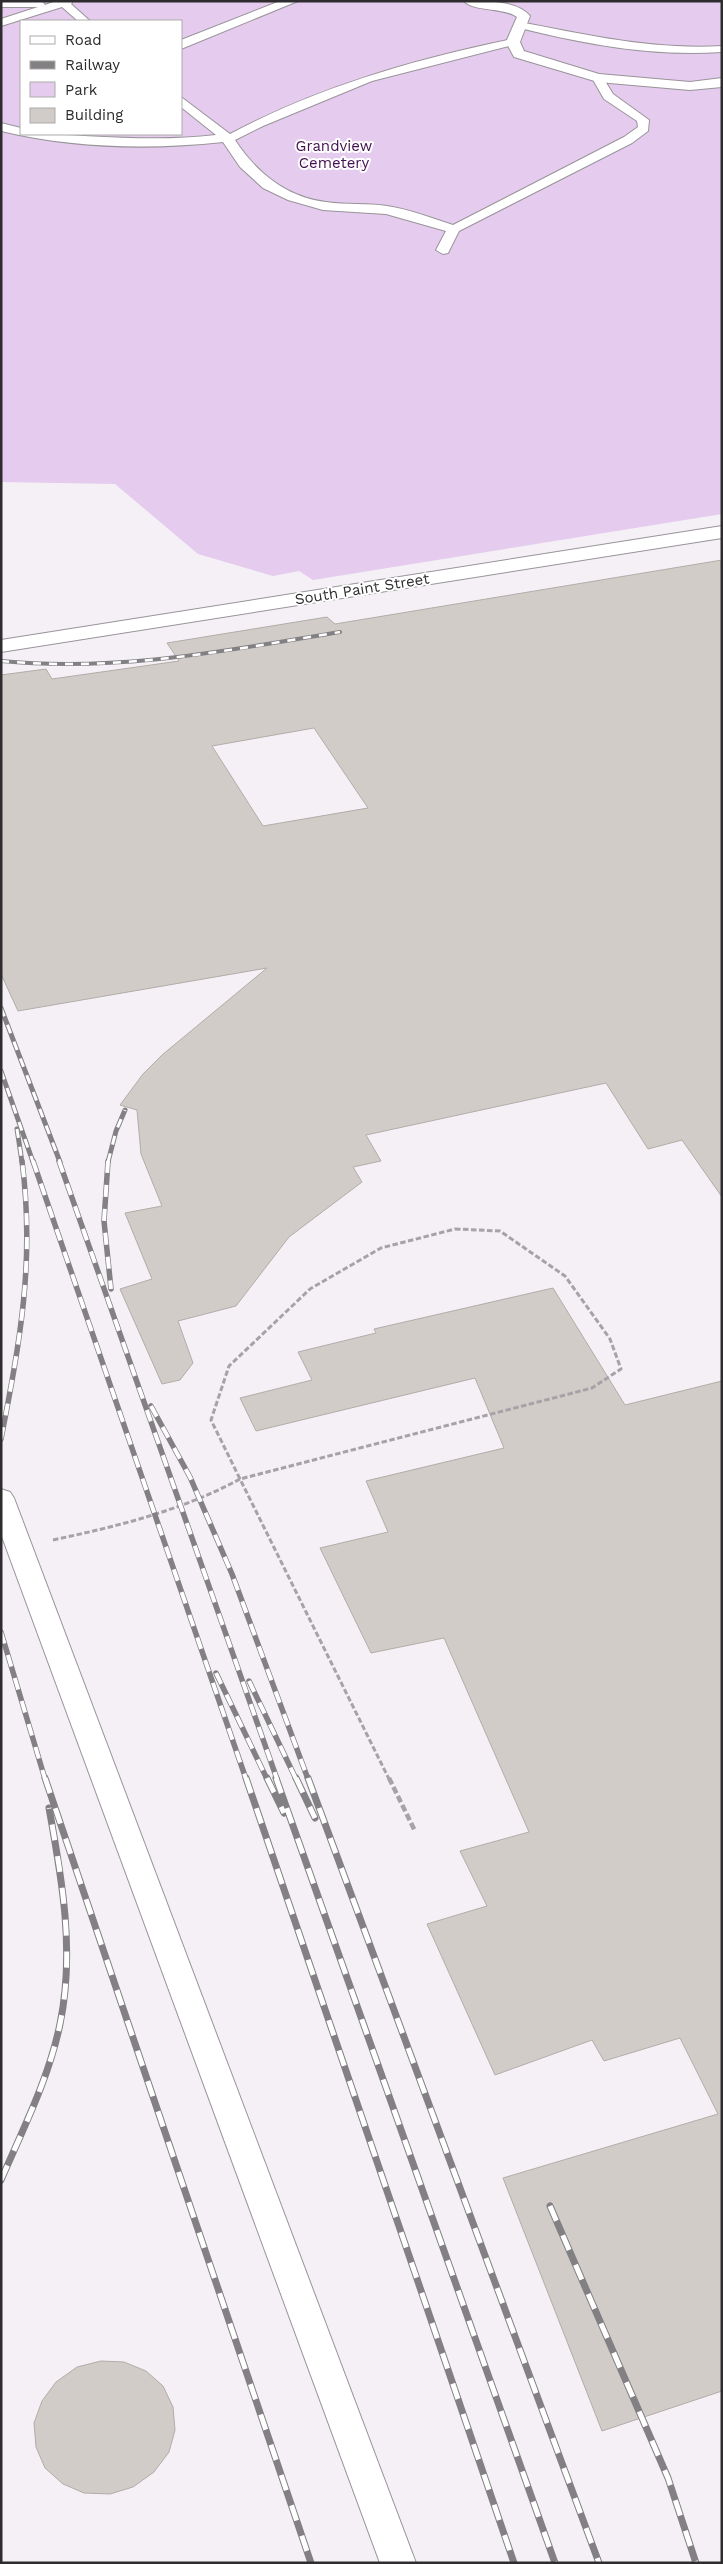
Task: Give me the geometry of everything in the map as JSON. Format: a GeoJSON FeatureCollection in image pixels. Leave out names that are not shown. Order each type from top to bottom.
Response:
{"type":"FeatureCollection","features":[{"type":"Feature","properties":{"kind":"street"},"geometry":{"type":"LineString","coordinates":[[182,45],[292,1]]}},
{"type":"Feature","properties":{"kind":"street"},"geometry":{"type":"LineString","coordinates":[[470,1],[514,9],[524,16],[513,42],[519,54],[598,78],[702,86],[722,82]]}},
{"type":"Feature","properties":{"kind":"street"},"geometry":{"type":"LineString","coordinates":[[624,80],[668,70]]}},
{"type":"Feature","properties":{"kind":"street","name":"South Paint Street"},"geometry":{"type":"LineString","coordinates":[[1,646],[722,532]]}},
{"type":"Feature","properties":{"kind":"lane"},"geometry":{"type":"LineString","coordinates":[[1,23],[65,2]]}},
{"type":"Feature","properties":{"kind":"lane"},"geometry":{"type":"LineString","coordinates":[[1,4],[65,2],[83,20]]}},
{"type":"Feature","properties":{"kind":"lane"},"geometry":{"type":"LineString","coordinates":[[520,25],[650,50],[700,51],[722,49]]}},
{"type":"Feature","properties":{"kind":"lane"},"geometry":{"type":"LineString","coordinates":[[39,135],[124,143],[179,143],[227,138],[368,78],[513,42]]}},
{"type":"Feature","properties":{"kind":"lane"},"geometry":{"type":"LineString","coordinates":[[443,250],[454,229],[628,140],[644,128],[643,120],[608,96],[598,78]]}},
{"type":"Feature","properties":{"kind":"lane"},"geometry":{"type":"LineString","coordinates":[[182,102],[227,138],[244,164],[262,180],[293,197],[323,206],[387,210],[454,229]]}},
{"type":"Feature","properties":{"kind":"lane"},"geometry":{"type":"LineString","coordinates":[[1,127],[20,132]]}},
{"type":"Feature","properties":{"kind":"lane"},"geometry":{"type":"LineString","coordinates":[[1,1498],[398,2563]]}},
{"type":"Feature","properties":{"kind":"path"},"geometry":{"type":"LineString","coordinates":[[19,1547],[157,1517],[201,1501],[240,1479],[592,1388],[621,1370],[610,1339],[565,1276],[500,1231],[456,1229],[381,1248],[310,1289],[229,1366],[210,1420],[240,1479],[415,1831]]}},
{"type":"Feature","properties":{"kind":"green space","name":"Grandview Cemetery"},"geometry":{"type":"Polygon","coordinates":[[[1,1],[722,1],[722,514],[313,580],[299,571],[273,576],[198,554],[115,484],[1,482],[1,1]]]}},
{"type":"Feature","properties":{"kind":"building"},"geometry":{"type":"Polygon","coordinates":[[[722,560],[722,1197],[682,1140],[648,1149],[606,1083],[366,1135],[381,1161],[353,1167],[362,1182],[289,1237],[236,1306],[178,1321],[193,1363],[180,1380],[162,1384],[120,1289],[152,1279],[125,1213],[162,1206],[141,1154],[137,1110],[120,1105],[143,1074],[162,1055],[267,968],[18,1011],[1,974],[1,675],[46,669],[52,679],[179,661],[167,643],[327,617],[335,624],[722,560]],[[314,728],[212,746],[263,826],[368,808],[314,728]]]}},
{"type":"Feature","properties":{"kind":"building"},"geometry":{"type":"Polygon","coordinates":[[[553,1288],[625,1405],[722,1381],[722,2391],[602,2431],[503,2178],[718,2114],[680,2038],[604,2061],[592,2040],[495,2075],[427,1924],[487,1906],[460,1851],[529,1832],[444,1638],[371,1653],[320,1548],[388,1532],[366,1481],[504,1448],[475,1378],[256,1431],[240,1398],[312,1380],[298,1352],[376,1333],[374,1329],[553,1288]]]}},
{"type":"Feature","properties":{"kind":"building"},"geometry":{"type":"Polygon","coordinates":[[[101,2361],[124,2362],[146,2371],[163,2386],[173,2407],[175,2430],[169,2452],[154,2472],[133,2487],[110,2494],[84,2493],[63,2484],[45,2468],[36,2447],[34,2423],[42,2401],[56,2382],[77,2367],[101,2361]]]}},
{"type":"Feature","properties":{"kind":"railway"},"geometry":{"type":"LineString","coordinates":[[1,661],[45,664],[130,662],[171,658],[340,632]]}},
{"type":"Feature","properties":{"kind":"railway"},"geometry":{"type":"LineString","coordinates":[[1,1008],[60,1162]]}},
{"type":"Feature","properties":{"kind":"railway"},"geometry":{"type":"LineString","coordinates":[[1,1071],[33,1162]]}},
{"type":"Feature","properties":{"kind":"railway"},"geometry":{"type":"LineString","coordinates":[[108,1162],[116,1131],[125,1110]]}},
{"type":"Feature","properties":{"kind":"railway"},"geometry":{"type":"LineString","coordinates":[[17,1129],[22,1162]]}},
{"type":"Feature","properties":{"kind":"railway"},"geometry":{"type":"LineString","coordinates":[[1,1439],[24,1301],[27,1233],[22,1161]]}},
{"type":"Feature","properties":{"kind":"railway"},"geometry":{"type":"LineString","coordinates":[[33,1161],[246,1779]]}},
{"type":"Feature","properties":{"kind":"railway"},"geometry":{"type":"LineString","coordinates":[[59,1161],[277,1779]]}},
{"type":"Feature","properties":{"kind":"railway"},"geometry":{"type":"LineString","coordinates":[[108,1161],[104,1221],[111,1289]]}},
{"type":"Feature","properties":{"kind":"railway"},"geometry":{"type":"LineString","coordinates":[[151,1406],[190,1477],[232,1574],[308,1779]]}},
{"type":"Feature","properties":{"kind":"railway"},"geometry":{"type":"LineString","coordinates":[[1,1632],[45,1779]]}},
{"type":"Feature","properties":{"kind":"railway"},"geometry":{"type":"LineString","coordinates":[[216,1673],[267,1779]]}},
{"type":"Feature","properties":{"kind":"railway"},"geometry":{"type":"LineString","coordinates":[[249,1681],[296,1779]]}},
{"type":"Feature","properties":{"kind":"railway"},"geometry":{"type":"LineString","coordinates":[[45,1778],[311,2563]]}},
{"type":"Feature","properties":{"kind":"railway"},"geometry":{"type":"LineString","coordinates":[[246,1778],[514,2563]]}},
{"type":"Feature","properties":{"kind":"railway"},"geometry":{"type":"LineString","coordinates":[[267,1778],[284,1813]]}},
{"type":"Feature","properties":{"kind":"railway"},"geometry":{"type":"LineString","coordinates":[[276,1778],[555,2563]]}},
{"type":"Feature","properties":{"kind":"railway"},"geometry":{"type":"LineString","coordinates":[[296,1778],[315,1818]]}},
{"type":"Feature","properties":{"kind":"railway"},"geometry":{"type":"LineString","coordinates":[[308,1778],[599,2563]]}},
{"type":"Feature","properties":{"kind":"railway"},"geometry":{"type":"LineString","coordinates":[[1,2180],[35,2103],[49,2064],[60,2024],[64,1997],[67,1943],[65,1916],[49,1808]]}},
{"type":"Feature","properties":{"kind":"railway"},"geometry":{"type":"LineString","coordinates":[[550,2206],[668,2478],[696,2563]]}}]}
